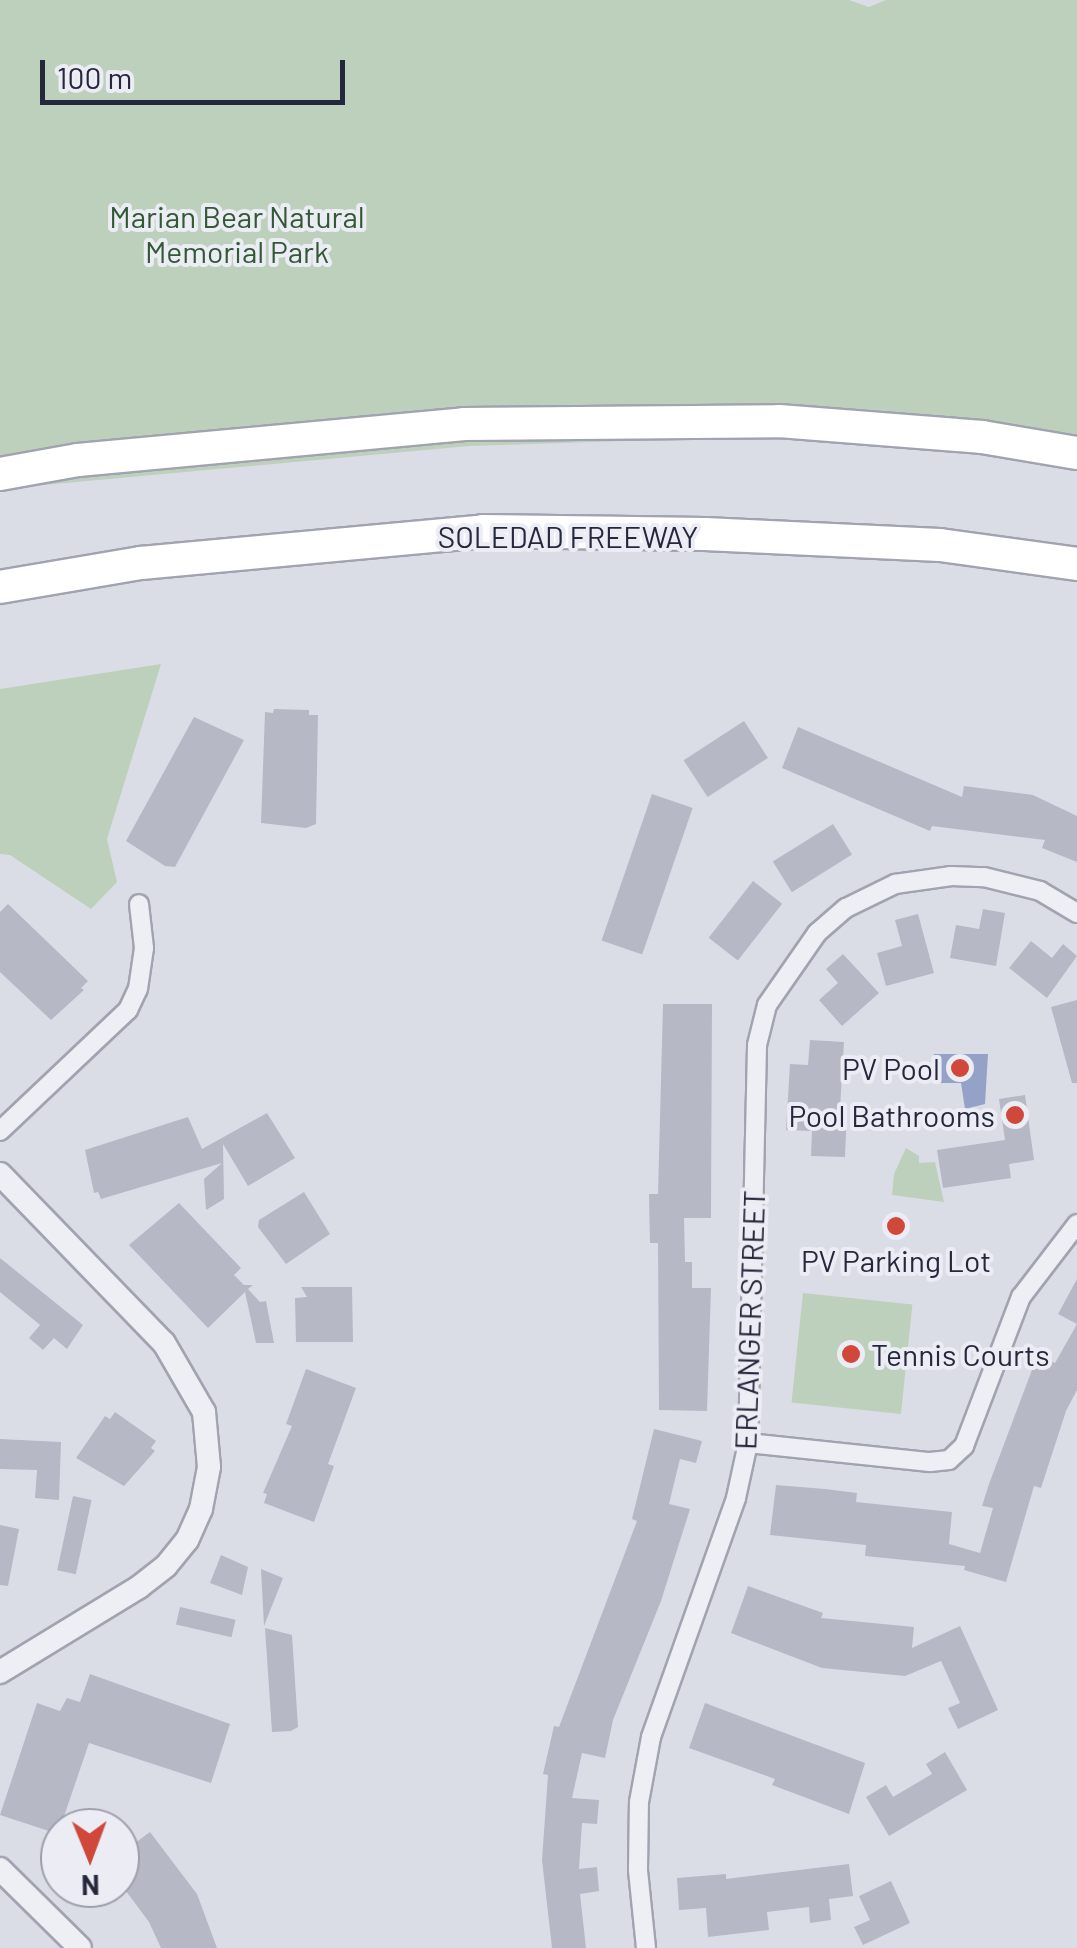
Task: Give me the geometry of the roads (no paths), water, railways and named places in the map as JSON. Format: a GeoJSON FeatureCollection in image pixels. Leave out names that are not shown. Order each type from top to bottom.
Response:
{"type":"FeatureCollection","features":[{"type":"Feature","properties":{"kind":"highway"},"geometry":{"type":"LineString","coordinates":[[0,474],[78,460],[464,424],[779,421],[982,437],[1077,452]]}},
{"type":"Feature","properties":{"kind":"highway"},"geometry":{"type":"LineString","coordinates":[[982,437],[1077,436]]}},
{"type":"Feature","properties":{"kind":"highway","name":"SOLEDAD FREEWAY"},"geometry":{"type":"LineString","coordinates":[[0,587],[141,564],[482,531],[705,534],[940,545],[1077,564]]}},
{"type":"Feature","properties":{"kind":"street","name":"ERLANGER STREET"},"geometry":{"type":"LineString","coordinates":[[646,1948],[638,1870],[639,1819],[651,1737],[736,1498],[748,1443],[756,1046],[767,1006],[817,934],[846,908],[895,884],[984,877],[1040,891],[1077,913]]}},
{"type":"Feature","properties":{"kind":"street"},"geometry":{"type":"LineString","coordinates":[[0,1131],[128,1010],[138,990],[144,948],[139,904]]}},
{"type":"Feature","properties":{"kind":"street"},"geometry":{"type":"LineString","coordinates":[[0,1174],[164,1343],[204,1412],[208,1467],[194,1525],[166,1566],[139,1588],[0,1672]]}},
{"type":"Feature","properties":{"kind":"street"},"geometry":{"type":"LineString","coordinates":[[748,1443],[930,1462],[950,1460],[964,1446],[1022,1298],[1077,1224]]}},
{"type":"Feature","properties":{"kind":"street"},"geometry":{"type":"LineString","coordinates":[[0,1869],[80,1948]]}},
{"type":"Feature","properties":{"kind":"water","name":"PV Pool"},"geometry":{"type":"Polygon","coordinates":[[[934,1054],[988,1054],[985,1104],[965,1109],[961,1083],[933,1083],[934,1054]]]}},
{"type":"Feature","properties":{"kind":"place","name":"PV Pool"},"geometry":{"type":"Point","coordinates":[960,1068]}},
{"type":"Feature","properties":{"kind":"place","name":"Pool Bathrooms"},"geometry":{"type":"Point","coordinates":[1015,1115]}},
{"type":"Feature","properties":{"kind":"place","name":"PV Parking Lot"},"geometry":{"type":"Point","coordinates":[896,1226]}},
{"type":"Feature","properties":{"kind":"place","name":"Tennis Courts"},"geometry":{"type":"Point","coordinates":[851,1354]}},
{"type":"Feature","properties":{"kind":"park label","name":"Marian Bear Natural Memorial Park"},"geometry":{"type":"Point","coordinates":[237,233]}}]}
